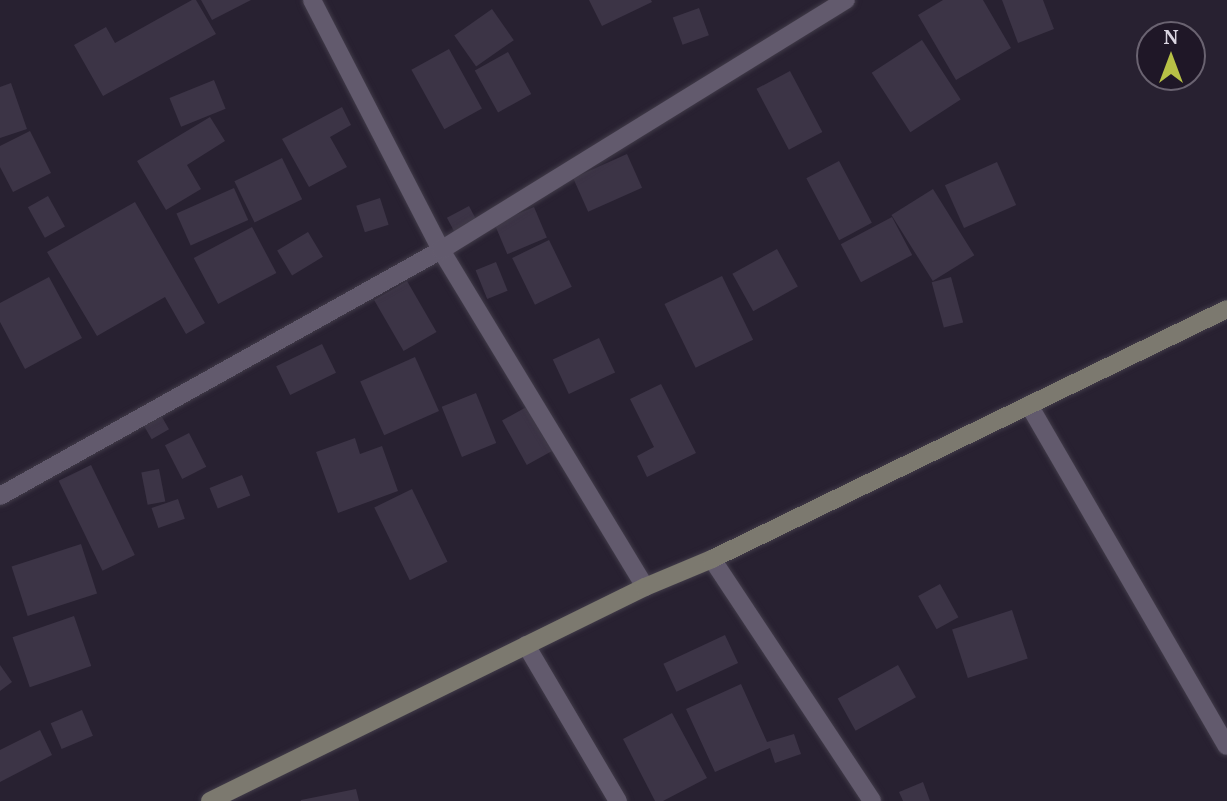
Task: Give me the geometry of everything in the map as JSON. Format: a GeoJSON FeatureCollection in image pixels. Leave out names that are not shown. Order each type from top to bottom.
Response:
{"type":"FeatureCollection","features":[{"type":"Feature","properties":{"kind":"main road"},"geometry":{"type":"LineString","coordinates":[[210,801],[238,795],[526,645],[645,587],[712,559],[1227,309]]}},
{"type":"Feature","properties":{"kind":"street"},"geometry":{"type":"LineString","coordinates":[[312,0],[441,250],[645,587]]}},
{"type":"Feature","properties":{"kind":"street"},"geometry":{"type":"LineString","coordinates":[[0,496],[441,250],[846,0]]}},
{"type":"Feature","properties":{"kind":"street"},"geometry":{"type":"LineString","coordinates":[[1028,405],[1227,746]]}},
{"type":"Feature","properties":{"kind":"street"},"geometry":{"type":"LineString","coordinates":[[712,559],[872,801]]}},
{"type":"Feature","properties":{"kind":"street"},"geometry":{"type":"LineString","coordinates":[[526,645],[618,801]]}},
{"type":"Feature","properties":{"kind":"building"},"geometry":{"type":"Polygon","coordinates":[[[196,0],[216,34],[103,96],[74,45],[106,27],[115,43],[196,0]]]}},
{"type":"Feature","properties":{"kind":"building"},"geometry":{"type":"Polygon","coordinates":[[[201,0],[251,0],[212,20],[201,0]]]}},
{"type":"Feature","properties":{"kind":"building"},"geometry":{"type":"Polygon","coordinates":[[[589,0],[651,0],[652,2],[602,26],[589,0]]]}},
{"type":"Feature","properties":{"kind":"building"},"geometry":{"type":"Polygon","coordinates":[[[943,0],[983,0],[1011,48],[956,80],[918,15],[943,0]]]}},
{"type":"Feature","properties":{"kind":"building"},"geometry":{"type":"Polygon","coordinates":[[[1002,0],[1043,0],[1054,29],[1018,43],[1002,0]]]}},
{"type":"Feature","properties":{"kind":"building"},"geometry":{"type":"Polygon","coordinates":[[[699,8],[709,35],[683,45],[673,18],[699,8]]]}},
{"type":"Feature","properties":{"kind":"building"},"geometry":{"type":"Polygon","coordinates":[[[492,9],[514,40],[476,67],[454,35],[492,9]]]}},
{"type":"Feature","properties":{"kind":"building"},"geometry":{"type":"Polygon","coordinates":[[[922,40],[961,100],[910,132],[872,73],[922,40]]]}},
{"type":"Feature","properties":{"kind":"building"},"geometry":{"type":"Polygon","coordinates":[[[449,49],[482,108],[444,129],[411,70],[449,49]]]}},
{"type":"Feature","properties":{"kind":"building"},"geometry":{"type":"Polygon","coordinates":[[[508,52],[531,94],[498,112],[475,70],[508,52]]]}},
{"type":"Feature","properties":{"kind":"building"},"geometry":{"type":"Polygon","coordinates":[[[790,71],[822,132],[789,150],[756,89],[790,71]]]}},
{"type":"Feature","properties":{"kind":"building"},"geometry":{"type":"Polygon","coordinates":[[[214,80],[226,109],[181,127],[169,98],[214,80]]]}},
{"type":"Feature","properties":{"kind":"building"},"geometry":{"type":"Polygon","coordinates":[[[11,83],[27,129],[0,138],[0,87],[11,83]]]}},
{"type":"Feature","properties":{"kind":"building"},"geometry":{"type":"Polygon","coordinates":[[[342,107],[351,125],[330,137],[347,167],[309,187],[282,139],[342,107]]]}},
{"type":"Feature","properties":{"kind":"building"},"geometry":{"type":"Polygon","coordinates":[[[210,117],[225,141],[187,165],[201,189],[166,210],[137,161],[210,117]]]}},
{"type":"Feature","properties":{"kind":"building"},"geometry":{"type":"Polygon","coordinates":[[[30,131],[51,173],[13,192],[0,167],[0,146],[30,131]]]}},
{"type":"Feature","properties":{"kind":"building"},"geometry":{"type":"Polygon","coordinates":[[[627,154],[642,188],[588,212],[573,178],[627,154]]]}},
{"type":"Feature","properties":{"kind":"building"},"geometry":{"type":"Polygon","coordinates":[[[282,158],[302,199],[255,223],[234,181],[282,158]]]}},
{"type":"Feature","properties":{"kind":"building"},"geometry":{"type":"Polygon","coordinates":[[[839,161],[872,223],[839,240],[806,178],[839,161]]]}},
{"type":"Feature","properties":{"kind":"building"},"geometry":{"type":"Polygon","coordinates":[[[997,162],[1016,205],[964,228],[945,185],[997,162]]]}},
{"type":"Feature","properties":{"kind":"building"},"geometry":{"type":"Polygon","coordinates":[[[234,188],[248,220],[191,246],[176,214],[234,188]]]}},
{"type":"Feature","properties":{"kind":"building"},"geometry":{"type":"Polygon","coordinates":[[[933,189],[974,255],[933,281],[891,215],[933,189]]]}},
{"type":"Feature","properties":{"kind":"building"},"geometry":{"type":"Polygon","coordinates":[[[48,196],[65,227],[45,238],[28,207],[48,196]]]}},
{"type":"Feature","properties":{"kind":"building"},"geometry":{"type":"Polygon","coordinates":[[[380,198],[389,225],[365,232],[356,206],[380,198]]]}},
{"type":"Feature","properties":{"kind":"building"},"geometry":{"type":"Polygon","coordinates":[[[135,202],[205,323],[186,334],[165,297],[97,336],[47,252],[135,202]]]}},
{"type":"Feature","properties":{"kind":"building"},"geometry":{"type":"Polygon","coordinates":[[[469,206],[480,227],[458,239],[447,218],[469,206]]]}},
{"type":"Feature","properties":{"kind":"building"},"geometry":{"type":"Polygon","coordinates":[[[534,207],[547,237],[507,254],[494,224],[534,207]]]}},
{"type":"Feature","properties":{"kind":"building"},"geometry":{"type":"Polygon","coordinates":[[[892,217],[912,255],[861,282],[841,244],[892,217]]]}},
{"type":"Feature","properties":{"kind":"building"},"geometry":{"type":"Polygon","coordinates":[[[252,227],[276,273],[218,304],[194,258],[252,227]]]}},
{"type":"Feature","properties":{"kind":"building"},"geometry":{"type":"Polygon","coordinates":[[[308,232],[323,257],[292,275],[277,251],[308,232]]]}},
{"type":"Feature","properties":{"kind":"building"},"geometry":{"type":"Polygon","coordinates":[[[549,240],[572,287],[535,305],[512,258],[549,240]]]}},
{"type":"Feature","properties":{"kind":"building"},"geometry":{"type":"Polygon","coordinates":[[[777,249],[798,287],[753,311],[732,274],[777,249]]]}},
{"type":"Feature","properties":{"kind":"building"},"geometry":{"type":"Polygon","coordinates":[[[496,262],[508,291],[487,299],[476,270],[496,262]]]}},
{"type":"Feature","properties":{"kind":"building"},"geometry":{"type":"Polygon","coordinates":[[[722,276],[753,340],[696,368],[664,304],[722,276]]]}},
{"type":"Feature","properties":{"kind":"building"},"geometry":{"type":"Polygon","coordinates":[[[49,277],[82,338],[25,369],[0,322],[0,303],[49,277]]]}},
{"type":"Feature","properties":{"kind":"building"},"geometry":{"type":"Polygon","coordinates":[[[951,277],[963,322],[944,328],[932,282],[951,277]]]}},
{"type":"Feature","properties":{"kind":"building"},"geometry":{"type":"Polygon","coordinates":[[[407,281],[436,332],[404,351],[374,300],[407,281]]]}},
{"type":"Feature","properties":{"kind":"building"},"geometry":{"type":"Polygon","coordinates":[[[599,338],[615,372],[569,394],[553,360],[599,338]]]}},
{"type":"Feature","properties":{"kind":"building"},"geometry":{"type":"Polygon","coordinates":[[[322,344],[336,373],[290,395],[276,366],[322,344]]]}},
{"type":"Feature","properties":{"kind":"building"},"geometry":{"type":"Polygon","coordinates":[[[415,357],[439,411],[384,435],[360,381],[415,357]]]}},
{"type":"Feature","properties":{"kind":"building"},"geometry":{"type":"Polygon","coordinates":[[[661,384],[696,453],[647,477],[637,456],[654,447],[630,399],[661,384]]]}},
{"type":"Feature","properties":{"kind":"building"},"geometry":{"type":"Polygon","coordinates":[[[476,393],[496,443],[462,457],[442,407],[476,393]]]}},
{"type":"Feature","properties":{"kind":"building"},"geometry":{"type":"Polygon","coordinates":[[[155,405],[169,429],[152,439],[138,415],[155,405]]]}},
{"type":"Feature","properties":{"kind":"building"},"geometry":{"type":"Polygon","coordinates":[[[530,405],[555,450],[527,465],[502,421],[530,405]]]}},
{"type":"Feature","properties":{"kind":"building"},"geometry":{"type":"Polygon","coordinates":[[[189,433],[206,467],[182,479],[165,445],[189,433]]]}},
{"type":"Feature","properties":{"kind":"building"},"geometry":{"type":"Polygon","coordinates":[[[355,438],[360,454],[382,446],[398,491],[338,513],[316,452],[355,438]]]}},
{"type":"Feature","properties":{"kind":"building"},"geometry":{"type":"Polygon","coordinates":[[[91,465],[135,555],[102,571],[59,481],[91,465]]]}},
{"type":"Feature","properties":{"kind":"building"},"geometry":{"type":"Polygon","coordinates":[[[159,469],[165,501],[148,505],[141,472],[159,469]]]}},
{"type":"Feature","properties":{"kind":"building"},"geometry":{"type":"Polygon","coordinates":[[[242,475],[250,495],[218,509],[210,488],[242,475]]]}},
{"type":"Feature","properties":{"kind":"building"},"geometry":{"type":"Polygon","coordinates":[[[412,489],[448,562],[410,580],[374,507],[412,489]]]}},
{"type":"Feature","properties":{"kind":"building"},"geometry":{"type":"Polygon","coordinates":[[[178,499],[185,519],[158,528],[152,508],[178,499]]]}},
{"type":"Feature","properties":{"kind":"building"},"geometry":{"type":"Polygon","coordinates":[[[81,544],[97,593],[28,616],[12,567],[81,544]]]}},
{"type":"Feature","properties":{"kind":"building"},"geometry":{"type":"Polygon","coordinates":[[[940,584],[958,617],[937,629],[918,596],[940,584]]]}},
{"type":"Feature","properties":{"kind":"building"},"geometry":{"type":"Polygon","coordinates":[[[1012,610],[1028,659],[968,678],[952,629],[1012,610]]]}},
{"type":"Feature","properties":{"kind":"building"},"geometry":{"type":"Polygon","coordinates":[[[74,616],[91,666],[30,687],[13,637],[74,616]]]}},
{"type":"Feature","properties":{"kind":"building"},"geometry":{"type":"Polygon","coordinates":[[[725,635],[738,663],[676,692],[663,664],[725,635]]]}},
{"type":"Feature","properties":{"kind":"building"},"geometry":{"type":"Polygon","coordinates":[[[0,665],[12,682],[0,691],[0,665]]]}},
{"type":"Feature","properties":{"kind":"building"},"geometry":{"type":"Polygon","coordinates":[[[898,665],[916,697],[856,731],[838,698],[898,665]]]}},
{"type":"Feature","properties":{"kind":"building"},"geometry":{"type":"Polygon","coordinates":[[[741,684],[767,742],[794,734],[801,754],[775,763],[770,748],[715,772],[686,709],[741,684]]]}},
{"type":"Feature","properties":{"kind":"building"},"geometry":{"type":"Polygon","coordinates":[[[82,710],[93,736],[62,749],[51,723],[82,710]]]}},
{"type":"Feature","properties":{"kind":"building"},"geometry":{"type":"Polygon","coordinates":[[[672,713],[707,778],[663,801],[655,801],[623,739],[672,713]]]}},
{"type":"Feature","properties":{"kind":"building"},"geometry":{"type":"Polygon","coordinates":[[[40,730],[52,755],[0,782],[0,750],[40,730]]]}},
{"type":"Feature","properties":{"kind":"building"},"geometry":{"type":"Polygon","coordinates":[[[923,782],[930,801],[903,801],[899,792],[923,782]]]}},
{"type":"Feature","properties":{"kind":"building"},"geometry":{"type":"Polygon","coordinates":[[[356,789],[359,801],[301,801],[301,800],[356,789]]]}}]}
